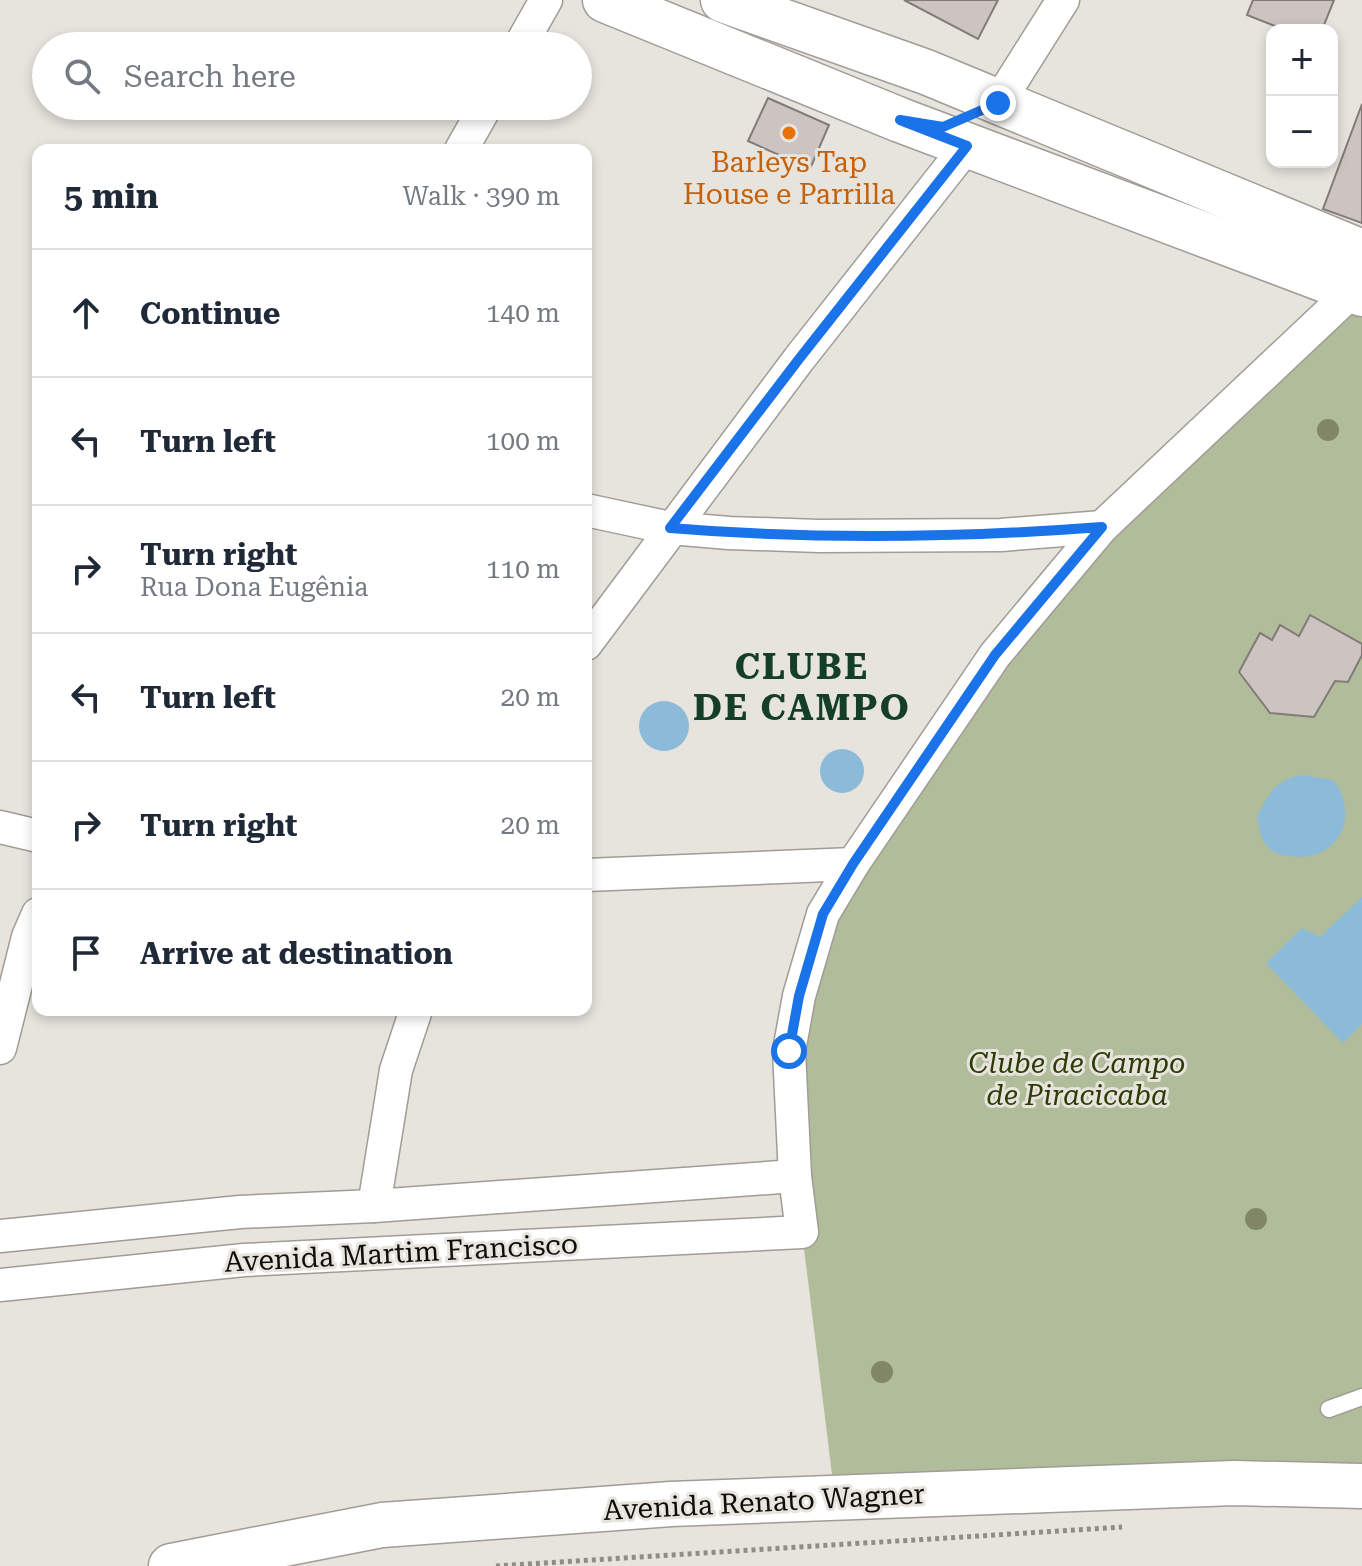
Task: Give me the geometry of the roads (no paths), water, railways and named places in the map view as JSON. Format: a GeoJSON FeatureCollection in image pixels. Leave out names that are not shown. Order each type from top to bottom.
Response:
{"type":"FeatureCollection","features":[{"type":"Feature","properties":{"kind":"main road"},"geometry":{"type":"LineString","coordinates":[[723,0],[926,72],[998,103],[1359,280]]}},
{"type":"Feature","properties":{"kind":"main road"},"geometry":{"type":"LineString","coordinates":[[611,1],[967,146],[1359,280]]}},
{"type":"Feature","properties":{"kind":"main road"},"geometry":{"type":"LineString","coordinates":[[900,120],[943,127],[998,103]]}},
{"type":"Feature","properties":{"kind":"main road","name":"Avenida Renato Wagner"},"geometry":{"type":"LineString","coordinates":[[171,1566],[382,1525],[671,1504],[1234,1483],[1362,1486]]}},
{"type":"Feature","properties":{"kind":"street"},"geometry":{"type":"LineString","coordinates":[[528,32],[546,0]]}},
{"type":"Feature","properties":{"kind":"street"},"geometry":{"type":"LineString","coordinates":[[998,103],[1063,0]]}},
{"type":"Feature","properties":{"kind":"street"},"geometry":{"type":"LineString","coordinates":[[464,144],[478,120]]}},
{"type":"Feature","properties":{"kind":"street"},"geometry":{"type":"LineString","coordinates":[[592,636],[799,359],[967,146]]}},
{"type":"Feature","properties":{"kind":"street"},"geometry":{"type":"LineString","coordinates":[[795,1176],[789,1051],[799,996],[823,914],[853,864],[995,655],[1102,527],[1359,280]]}},
{"type":"Feature","properties":{"kind":"street"},"geometry":{"type":"LineString","coordinates":[[592,511],[670,528],[819,536],[1001,535],[1102,527]]}},
{"type":"Feature","properties":{"kind":"street"},"geometry":{"type":"LineString","coordinates":[[0,827],[32,835]]}},
{"type":"Feature","properties":{"kind":"street"},"geometry":{"type":"LineString","coordinates":[[592,875],[853,864]]}},
{"type":"Feature","properties":{"kind":"street"},"geometry":{"type":"LineString","coordinates":[[0,1048],[32,928]]}},
{"type":"Feature","properties":{"kind":"street"},"geometry":{"type":"LineString","coordinates":[[374,1206],[396,1070],[414,1016]]}},
{"type":"Feature","properties":{"kind":"street","name":"Avenida Martim Francisco"},"geometry":{"type":"LineString","coordinates":[[0,1236],[240,1212],[374,1206],[795,1176],[802,1232],[244,1260],[0,1285]]}},
{"type":"Feature","properties":{"kind":"street"},"geometry":{"type":"LineString","coordinates":[[240,1212],[244,1260]]}},
{"type":"Feature","properties":{"kind":"lane"},"geometry":{"type":"LineString","coordinates":[[1329,1409],[1362,1397]]}},
{"type":"Feature","properties":{"kind":"water"},"geometry":{"type":"Polygon","coordinates":[[[664,701],[681,709],[689,726],[681,743],[664,751],[647,743],[639,726],[647,709],[664,701]]]}},
{"type":"Feature","properties":{"kind":"water"},"geometry":{"type":"Polygon","coordinates":[[[842,749],[857,756],[864,771],[857,786],[842,793],[827,786],[820,771],[827,756],[842,749]]]}},
{"type":"Feature","properties":{"kind":"water"},"geometry":{"type":"Polygon","coordinates":[[[1303,775],[1333,780],[1345,808],[1345,822],[1332,845],[1321,852],[1307,856],[1280,854],[1265,843],[1257,817],[1279,784],[1303,775]]]}},
{"type":"Feature","properties":{"kind":"water"},"geometry":{"type":"Polygon","coordinates":[[[1362,897],[1362,1024],[1343,1043],[1266,963],[1302,928],[1320,937],[1362,897]]]}},
{"type":"Feature","properties":{"kind":"place","name":"Barleys Tap House e Parrilla"},"geometry":{"type":"Point","coordinates":[789,133]}},
{"type":"Feature","properties":{"kind":"district","name":"CLUBE DE CAMPO"},"geometry":{"type":"Point","coordinates":[802,688]}},
{"type":"Feature","properties":{"kind":"park label","name":"Clube de Campo de Piracicaba"},"geometry":{"type":"Point","coordinates":[1077,1079]}}]}
